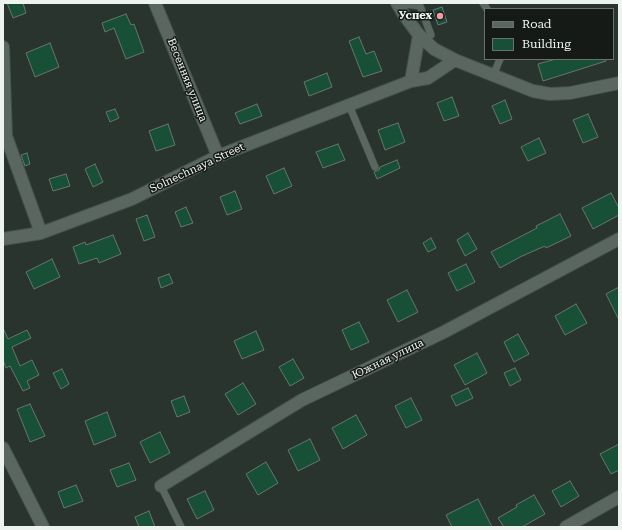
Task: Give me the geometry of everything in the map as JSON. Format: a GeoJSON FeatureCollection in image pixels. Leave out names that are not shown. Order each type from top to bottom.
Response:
{"type":"FeatureCollection","features":[{"type":"Feature","properties":{"kind":"street","name":"Весенняя улица"},"geometry":{"type":"LineString","coordinates":[[155,3],[218,156]]}},
{"type":"Feature","properties":{"kind":"street"},"geometry":{"type":"LineString","coordinates":[[397,3],[404,16],[421,37],[434,49],[455,60],[533,91],[550,94],[570,93],[619,83]]}},
{"type":"Feature","properties":{"kind":"street"},"geometry":{"type":"LineString","coordinates":[[411,81],[421,37]]}},
{"type":"Feature","properties":{"kind":"street"},"geometry":{"type":"LineString","coordinates":[[3,47],[6,136],[41,233]]}},
{"type":"Feature","properties":{"kind":"street","name":"Solnechnaya Street"},"geometry":{"type":"LineString","coordinates":[[3,239],[41,233],[132,199],[218,156],[411,81],[428,78],[455,60]]}},
{"type":"Feature","properties":{"kind":"street","name":"Южная улица"},"geometry":{"type":"LineString","coordinates":[[161,486],[302,400],[444,332],[619,239]]}},
{"type":"Feature","properties":{"kind":"street"},"geometry":{"type":"LineString","coordinates":[[3,448],[43,527]]}},
{"type":"Feature","properties":{"kind":"street"},"geometry":{"type":"LineString","coordinates":[[566,527],[619,497]]}},
{"type":"Feature","properties":{"kind":"lane"},"geometry":{"type":"LineString","coordinates":[[397,3],[420,6],[431,35],[421,37]]}},
{"type":"Feature","properties":{"kind":"lane"},"geometry":{"type":"LineString","coordinates":[[493,76],[500,60]]}},
{"type":"Feature","properties":{"kind":"lane"},"geometry":{"type":"LineString","coordinates":[[349,105],[375,167]]}},
{"type":"Feature","properties":{"kind":"lane"},"geometry":{"type":"LineString","coordinates":[[161,486],[181,527]]}},
{"type":"Feature","properties":{"kind":"building"},"geometry":{"type":"Polygon","coordinates":[[[7,3],[23,3],[26,13],[13,18],[7,3]]]}},
{"type":"Feature","properties":{"kind":"building","name":"Успех"},"geometry":{"type":"Polygon","coordinates":[[[442,7],[447,22],[438,25],[433,10],[442,7]]]}},
{"type":"Feature","properties":{"kind":"building"},"geometry":{"type":"Polygon","coordinates":[[[126,14],[131,25],[134,24],[144,52],[126,59],[114,28],[105,32],[102,23],[126,14]]]}},
{"type":"Feature","properties":{"kind":"building"},"geometry":{"type":"Polygon","coordinates":[[[359,37],[366,54],[374,51],[382,71],[363,77],[349,41],[359,37]]]}},
{"type":"Feature","properties":{"kind":"building"},"geometry":{"type":"Polygon","coordinates":[[[50,43],[59,67],[35,77],[26,53],[50,43]]]}},
{"type":"Feature","properties":{"kind":"building"},"geometry":{"type":"Polygon","coordinates":[[[552,60],[606,61],[543,81],[538,64],[552,60]]]}},
{"type":"Feature","properties":{"kind":"building"},"geometry":{"type":"Polygon","coordinates":[[[327,73],[332,87],[309,96],[304,82],[327,73]]]}},
{"type":"Feature","properties":{"kind":"building"},"geometry":{"type":"Polygon","coordinates":[[[452,97],[459,116],[444,121],[437,103],[452,97]]]}},
{"type":"Feature","properties":{"kind":"building"},"geometry":{"type":"Polygon","coordinates":[[[505,100],[512,119],[500,124],[492,106],[505,100]]]}},
{"type":"Feature","properties":{"kind":"building"},"geometry":{"type":"Polygon","coordinates":[[[257,104],[262,116],[240,124],[235,113],[257,104]]]}},
{"type":"Feature","properties":{"kind":"building"},"geometry":{"type":"Polygon","coordinates":[[[115,109],[119,118],[110,122],[106,112],[115,109]]]}},
{"type":"Feature","properties":{"kind":"building"},"geometry":{"type":"Polygon","coordinates":[[[588,114],[598,137],[583,143],[573,120],[588,114]]]}},
{"type":"Feature","properties":{"kind":"building"},"geometry":{"type":"Polygon","coordinates":[[[398,123],[405,142],[385,150],[378,130],[398,123]]]}},
{"type":"Feature","properties":{"kind":"building"},"geometry":{"type":"Polygon","coordinates":[[[168,124],[175,145],[156,151],[149,131],[168,124]]]}},
{"type":"Feature","properties":{"kind":"building"},"geometry":{"type":"Polygon","coordinates":[[[539,138],[546,153],[528,161],[521,147],[539,138]]]}},
{"type":"Feature","properties":{"kind":"building"},"geometry":{"type":"Polygon","coordinates":[[[338,144],[345,160],[323,168],[316,152],[338,144]]]}},
{"type":"Feature","properties":{"kind":"building"},"geometry":{"type":"Polygon","coordinates":[[[27,153],[30,164],[25,166],[21,155],[27,153]]]}},
{"type":"Feature","properties":{"kind":"building"},"geometry":{"type":"Polygon","coordinates":[[[397,160],[400,168],[377,179],[374,172],[379,170],[380,167],[397,160]]]}},
{"type":"Feature","properties":{"kind":"building"},"geometry":{"type":"Polygon","coordinates":[[[95,164],[103,182],[93,187],[85,169],[95,164]]]}},
{"type":"Feature","properties":{"kind":"building"},"geometry":{"type":"Polygon","coordinates":[[[284,168],[292,186],[274,194],[266,176],[284,168]]]}},
{"type":"Feature","properties":{"kind":"building"},"geometry":{"type":"Polygon","coordinates":[[[66,174],[70,186],[53,191],[49,179],[66,174]]]}},
{"type":"Feature","properties":{"kind":"building"},"geometry":{"type":"Polygon","coordinates":[[[235,191],[242,209],[227,215],[220,197],[235,191]]]}},
{"type":"Feature","properties":{"kind":"building"},"geometry":{"type":"Polygon","coordinates":[[[611,193],[619,208],[619,215],[593,229],[582,208],[611,193]]]}},
{"type":"Feature","properties":{"kind":"building"},"geometry":{"type":"Polygon","coordinates":[[[186,207],[193,223],[181,227],[175,212],[186,207]]]}},
{"type":"Feature","properties":{"kind":"building"},"geometry":{"type":"Polygon","coordinates":[[[560,214],[571,236],[546,248],[545,246],[520,257],[500,268],[491,252],[560,214]]]}},
{"type":"Feature","properties":{"kind":"building"},"geometry":{"type":"Polygon","coordinates":[[[147,215],[155,237],[144,241],[136,219],[147,215]]]}},
{"type":"Feature","properties":{"kind":"building"},"geometry":{"type":"Polygon","coordinates":[[[468,233],[477,249],[465,256],[457,240],[468,233]]]}},
{"type":"Feature","properties":{"kind":"building"},"geometry":{"type":"Polygon","coordinates":[[[113,235],[121,254],[99,263],[97,258],[79,264],[73,247],[85,242],[86,245],[113,235]]]}},
{"type":"Feature","properties":{"kind":"building"},"geometry":{"type":"Polygon","coordinates":[[[431,238],[436,248],[428,252],[423,243],[431,238]]]}},
{"type":"Feature","properties":{"kind":"building"},"geometry":{"type":"Polygon","coordinates":[[[52,259],[60,277],[34,289],[26,272],[52,259]]]}},
{"type":"Feature","properties":{"kind":"building"},"geometry":{"type":"Polygon","coordinates":[[[466,264],[475,282],[457,291],[448,273],[466,264]]]}},
{"type":"Feature","properties":{"kind":"building"},"geometry":{"type":"Polygon","coordinates":[[[169,274],[173,283],[161,288],[158,278],[169,274]]]}},
{"type":"Feature","properties":{"kind":"building"},"geometry":{"type":"Polygon","coordinates":[[[619,287],[619,320],[606,294],[619,287]]]}},
{"type":"Feature","properties":{"kind":"building"},"geometry":{"type":"Polygon","coordinates":[[[407,290],[418,312],[398,322],[387,300],[407,290]]]}},
{"type":"Feature","properties":{"kind":"building"},"geometry":{"type":"Polygon","coordinates":[[[576,304],[587,323],[565,335],[555,316],[576,304]]]}},
{"type":"Feature","properties":{"kind":"building"},"geometry":{"type":"Polygon","coordinates":[[[359,322],[369,342],[351,350],[342,330],[359,322]]]}},
{"type":"Feature","properties":{"kind":"building"},"geometry":{"type":"Polygon","coordinates":[[[3,328],[8,339],[27,330],[31,338],[12,347],[20,366],[32,360],[39,375],[27,381],[30,388],[23,391],[10,366],[6,368],[3,360],[3,328]]]}},
{"type":"Feature","properties":{"kind":"building"},"geometry":{"type":"Polygon","coordinates":[[[256,331],[264,350],[242,359],[234,341],[256,331]]]}},
{"type":"Feature","properties":{"kind":"building"},"geometry":{"type":"Polygon","coordinates":[[[518,334],[529,354],[514,362],[504,342],[518,334]]]}},
{"type":"Feature","properties":{"kind":"building"},"geometry":{"type":"Polygon","coordinates":[[[477,353],[487,373],[465,385],[454,365],[477,353]]]}},
{"type":"Feature","properties":{"kind":"building"},"geometry":{"type":"Polygon","coordinates":[[[293,359],[304,378],[290,386],[279,367],[293,359]]]}},
{"type":"Feature","properties":{"kind":"building"},"geometry":{"type":"Polygon","coordinates":[[[515,368],[521,380],[510,386],[504,373],[515,368]]]}},
{"type":"Feature","properties":{"kind":"building"},"geometry":{"type":"Polygon","coordinates":[[[62,369],[69,384],[61,389],[53,373],[62,369]]]}},
{"type":"Feature","properties":{"kind":"building"},"geometry":{"type":"Polygon","coordinates":[[[243,383],[256,404],[238,415],[225,394],[243,383]]]}},
{"type":"Feature","properties":{"kind":"building"},"geometry":{"type":"Polygon","coordinates":[[[468,388],[473,398],[456,406],[451,396],[468,388]]]}},
{"type":"Feature","properties":{"kind":"building"},"geometry":{"type":"Polygon","coordinates":[[[184,396],[190,412],[177,417],[171,401],[184,396]]]}},
{"type":"Feature","properties":{"kind":"building"},"geometry":{"type":"Polygon","coordinates":[[[411,398],[422,420],[406,428],[395,406],[411,398]]]}},
{"type":"Feature","properties":{"kind":"building"},"geometry":{"type":"Polygon","coordinates":[[[30,404],[45,436],[30,442],[17,409],[30,404]]]}},
{"type":"Feature","properties":{"kind":"building"},"geometry":{"type":"Polygon","coordinates":[[[107,412],[116,436],[94,445],[85,421],[107,412]]]}},
{"type":"Feature","properties":{"kind":"building"},"geometry":{"type":"Polygon","coordinates":[[[356,415],[367,435],[343,449],[332,428],[356,415]]]}},
{"type":"Feature","properties":{"kind":"building"},"geometry":{"type":"Polygon","coordinates":[[[160,432],[170,453],[150,463],[140,442],[160,432]]]}},
{"type":"Feature","properties":{"kind":"building"},"geometry":{"type":"Polygon","coordinates":[[[310,439],[320,460],[298,471],[288,450],[310,439]]]}},
{"type":"Feature","properties":{"kind":"building"},"geometry":{"type":"Polygon","coordinates":[[[619,444],[619,470],[611,474],[600,454],[619,444]]]}},
{"type":"Feature","properties":{"kind":"building"},"geometry":{"type":"Polygon","coordinates":[[[266,462],[278,483],[258,495],[246,474],[266,462]]]}},
{"type":"Feature","properties":{"kind":"building"},"geometry":{"type":"Polygon","coordinates":[[[129,463],[136,480],[117,487],[110,470],[129,463]]]}},
{"type":"Feature","properties":{"kind":"building"},"geometry":{"type":"Polygon","coordinates":[[[570,481],[579,496],[561,507],[552,491],[570,481]]]}},
{"type":"Feature","properties":{"kind":"building"},"geometry":{"type":"Polygon","coordinates":[[[76,485],[83,501],[64,508],[58,492],[76,485]]]}},
{"type":"Feature","properties":{"kind":"building"},"geometry":{"type":"Polygon","coordinates":[[[205,491],[214,510],[197,519],[187,499],[205,491]]]}},
{"type":"Feature","properties":{"kind":"building"},"geometry":{"type":"Polygon","coordinates":[[[534,495],[545,514],[522,527],[504,527],[498,518],[517,507],[516,505],[534,495]]]}},
{"type":"Feature","properties":{"kind":"building"},"geometry":{"type":"Polygon","coordinates":[[[478,499],[492,527],[452,527],[446,515],[478,499]]]}},
{"type":"Feature","properties":{"kind":"building"},"geometry":{"type":"Polygon","coordinates":[[[149,511],[155,527],[139,527],[135,517],[149,511]]]}},
{"type":"Feature","properties":{"kind":"place","name":"Успех"},"geometry":{"type":"Point","coordinates":[440,16]}}]}
